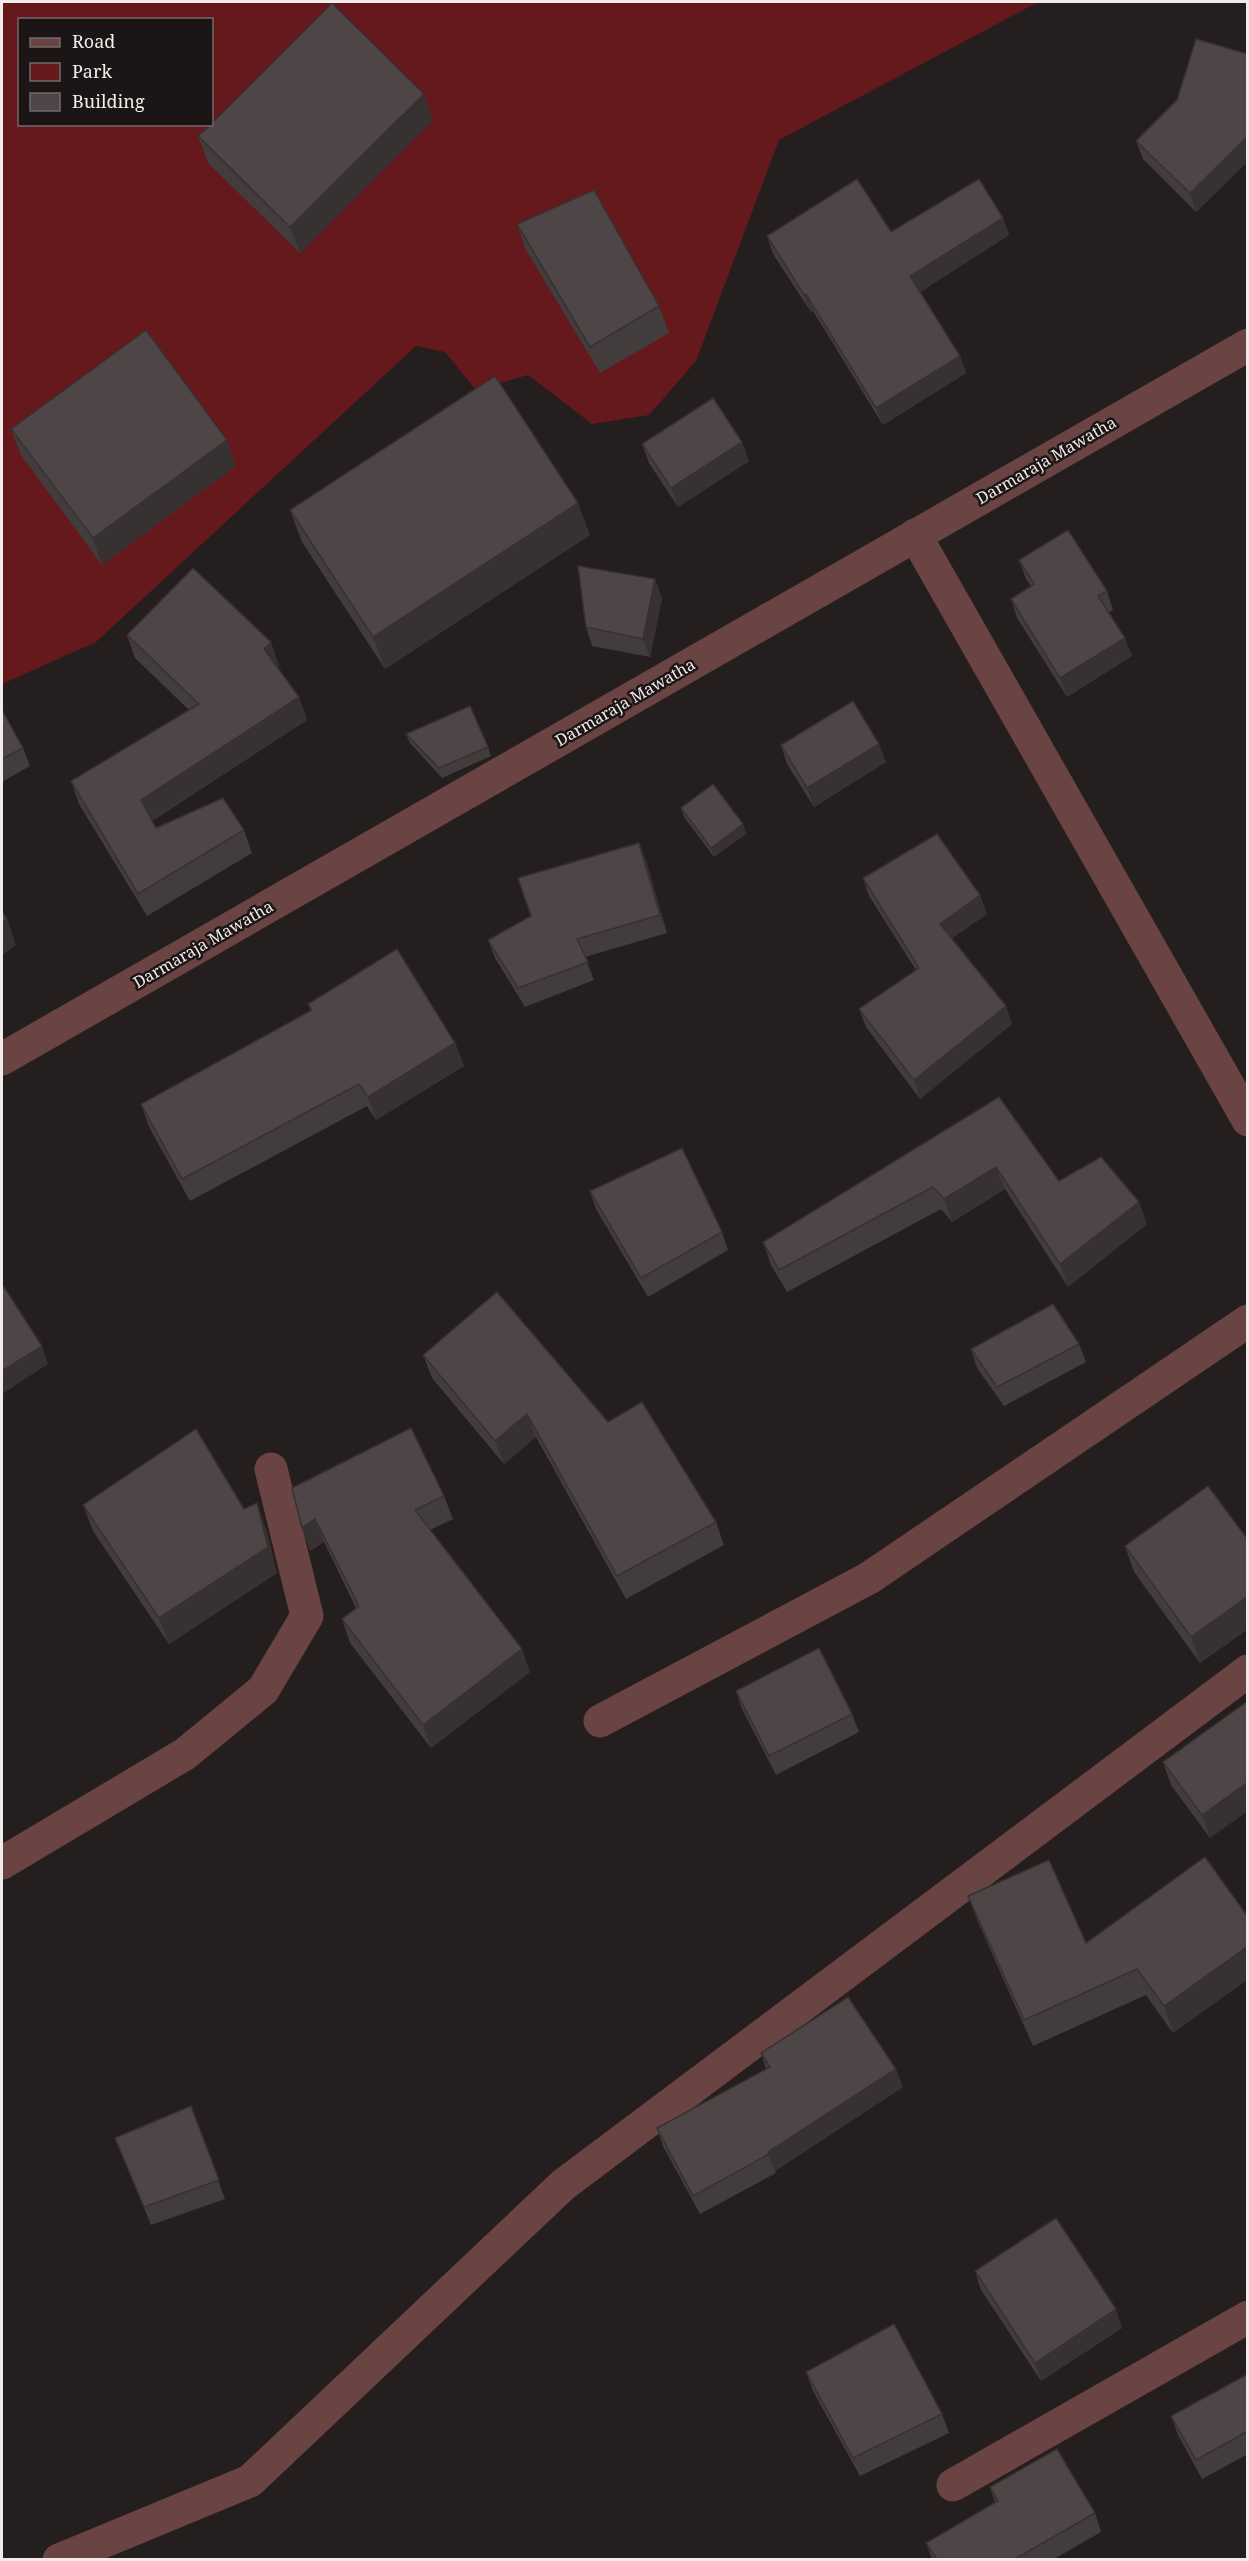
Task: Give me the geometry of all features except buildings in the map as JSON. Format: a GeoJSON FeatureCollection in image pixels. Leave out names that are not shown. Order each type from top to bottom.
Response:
{"type":"FeatureCollection","features":[{"type":"Feature","properties":{"kind":"street","name":"Darmaraja Mawatha"},"geometry":{"type":"LineString","coordinates":[[2,1059],[1248,345]]}},
{"type":"Feature","properties":{"kind":"street"},"geometry":{"type":"LineString","coordinates":[[915,535],[1248,1120]]}},
{"type":"Feature","properties":{"kind":"street"},"geometry":{"type":"LineString","coordinates":[[600,1721],[868,1578],[1248,1321]]}},
{"type":"Feature","properties":{"kind":"street"},"geometry":{"type":"LineString","coordinates":[[2,1863],[185,1754],[263,1690],[307,1616],[272,1469]]}},
{"type":"Feature","properties":{"kind":"street"},"geometry":{"type":"LineString","coordinates":[[60,2559],[250,2481],[563,2185],[1248,1671]]}},
{"type":"Feature","properties":{"kind":"street"},"geometry":{"type":"LineString","coordinates":[[953,2485],[1248,2317]]}},
{"type":"Feature","properties":{"kind":"green space"},"geometry":{"type":"Polygon","coordinates":[[[2,2],[1038,2],[779,140],[696,361],[649,415],[592,424],[528,375],[476,390],[445,352],[416,346],[96,642],[2,684],[2,2]]]}}]}
